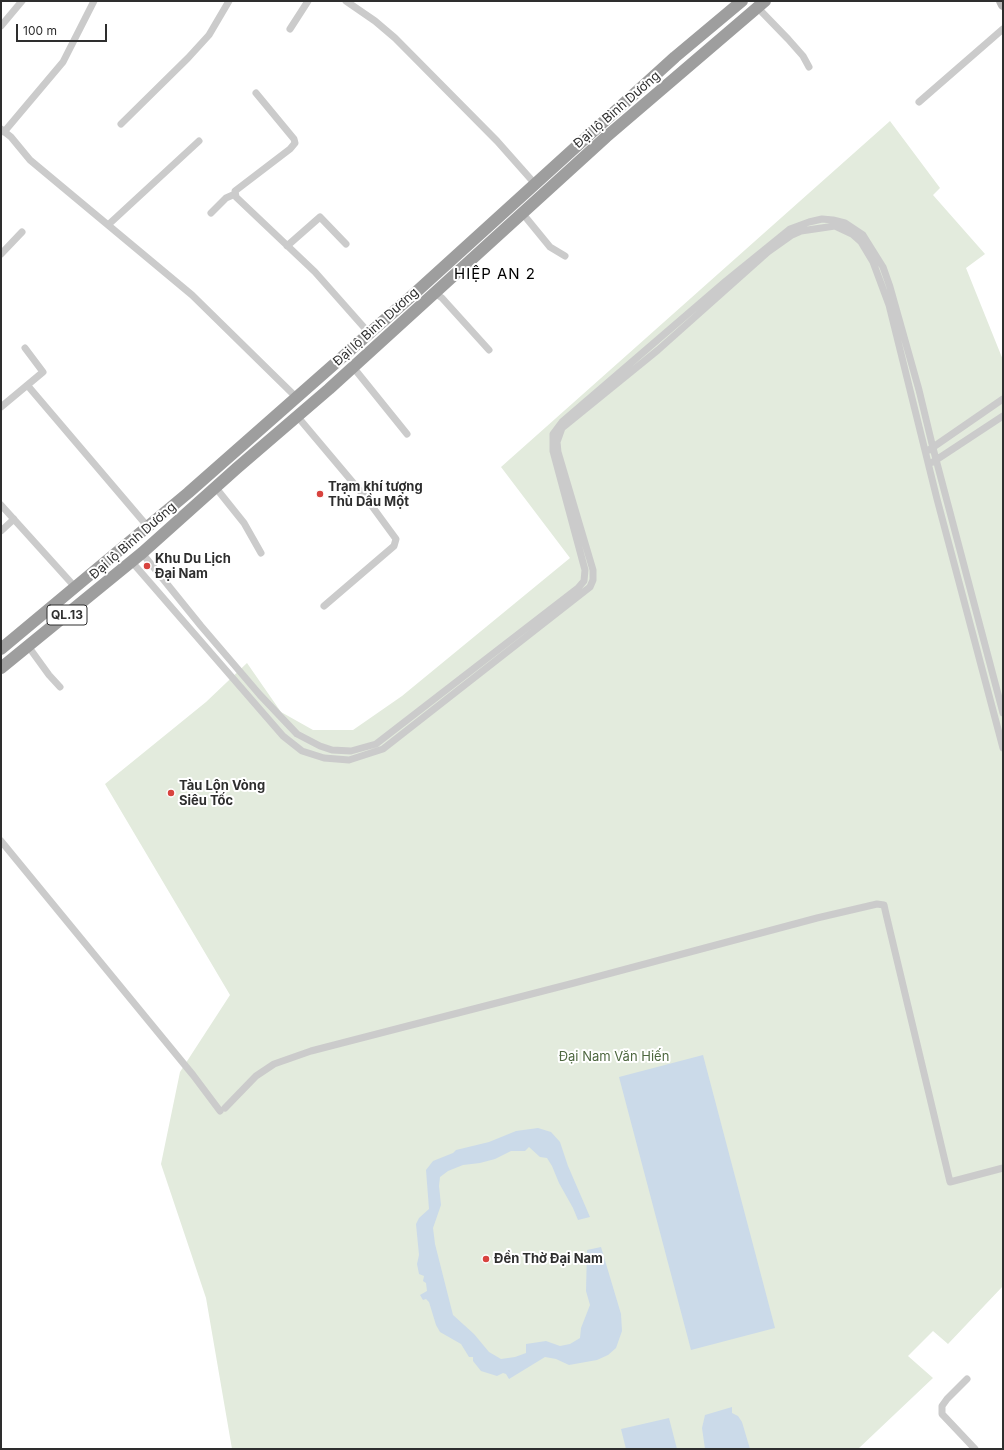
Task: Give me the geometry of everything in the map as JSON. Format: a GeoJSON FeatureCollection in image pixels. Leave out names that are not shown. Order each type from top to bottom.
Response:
{"type":"FeatureCollection","features":[{"type":"Feature","properties":{"kind":"highway","name":"Đại lộ Bình Dương"},"geometry":{"type":"LineString","coordinates":[[1,649],[132,541],[369,333],[536,184],[675,57],[742,1]]}},
{"type":"Feature","properties":{"kind":"highway","name":"Đại lộ Bình Dương"},"geometry":{"type":"LineString","coordinates":[[1,668],[28,646],[136,566],[142,553],[353,367],[606,137],[760,4]]}},
{"type":"Feature","properties":{"kind":"highway"},"geometry":{"type":"LineString","coordinates":[[132,541],[142,553]]}},
{"type":"Feature","properties":{"kind":"highway"},"geometry":{"type":"LineString","coordinates":[[122,549],[136,566]]}},
{"type":"Feature","properties":{"kind":"main road"},"geometry":{"type":"LineString","coordinates":[[1001,1],[1003,5]]}},
{"type":"Feature","properties":{"kind":"street"},"geometry":{"type":"LineString","coordinates":[[1,26],[22,1]]}},
{"type":"Feature","properties":{"kind":"street"},"geometry":{"type":"LineString","coordinates":[[94,1],[62,62],[2,130],[11,137],[30,160],[192,295],[296,397]]}},
{"type":"Feature","properties":{"kind":"street"},"geometry":{"type":"LineString","coordinates":[[121,124],[188,58],[209,35],[229,1]]}},
{"type":"Feature","properties":{"kind":"street"},"geometry":{"type":"LineString","coordinates":[[290,29],[308,1]]}},
{"type":"Feature","properties":{"kind":"street"},"geometry":{"type":"LineString","coordinates":[[346,1],[375,21],[395,38],[536,184]]}},
{"type":"Feature","properties":{"kind":"street"},"geometry":{"type":"LineString","coordinates":[[760,4],[803,56],[809,67]]}},
{"type":"Feature","properties":{"kind":"street"},"geometry":{"type":"LineString","coordinates":[[919,102],[1003,29]]}},
{"type":"Feature","properties":{"kind":"street"},"geometry":{"type":"LineString","coordinates":[[211,213],[226,198],[235,194],[236,191],[293,147],[295,143],[294,139],[256,92]]}},
{"type":"Feature","properties":{"kind":"street"},"geometry":{"type":"LineString","coordinates":[[108,225],[199,141]]}},
{"type":"Feature","properties":{"kind":"street"},"geometry":{"type":"LineString","coordinates":[[235,194],[315,272],[369,333]]}},
{"type":"Feature","properties":{"kind":"street"},"geometry":{"type":"LineString","coordinates":[[522,214],[550,247],[564,256]]}},
{"type":"Feature","properties":{"kind":"street"},"geometry":{"type":"LineString","coordinates":[[287,246],[320,217],[346,244]]}},
{"type":"Feature","properties":{"kind":"street"},"geometry":{"type":"LineString","coordinates":[[142,553],[260,695],[297,734],[320,746],[332,750],[351,751],[376,744],[578,588],[584,581],[585,570],[552,451],[552,434],[562,422],[726,281],[790,229],[822,219],[845,223],[856,228],[872,247],[883,267],[919,390],[932,448],[1003,713]]}},
{"type":"Feature","properties":{"kind":"street"},"geometry":{"type":"LineString","coordinates":[[150,563],[136,566],[283,736],[302,751],[324,758],[349,760],[384,748],[590,587],[593,580],[593,570],[558,452],[557,442],[562,428],[658,350],[768,252],[792,235],[811,229],[835,226],[843,228],[861,242],[873,262],[889,305],[1003,748]]}},
{"type":"Feature","properties":{"kind":"street"},"geometry":{"type":"LineString","coordinates":[[1,254],[22,232]]}},
{"type":"Feature","properties":{"kind":"street"},"geometry":{"type":"LineString","coordinates":[[435,293],[442,298],[489,350]]}},
{"type":"Feature","properties":{"kind":"street"},"geometry":{"type":"LineString","coordinates":[[1,407],[43,372],[25,348]]}},
{"type":"Feature","properties":{"kind":"street"},"geometry":{"type":"LineString","coordinates":[[353,367],[407,434]]}},
{"type":"Feature","properties":{"kind":"street"},"geometry":{"type":"LineString","coordinates":[[28,386],[148,527]]}},
{"type":"Feature","properties":{"kind":"street"},"geometry":{"type":"LineString","coordinates":[[926,453],[1003,399]]}},
{"type":"Feature","properties":{"kind":"street"},"geometry":{"type":"LineString","coordinates":[[297,416],[366,498],[396,539],[394,546],[324,606]]}},
{"type":"Feature","properties":{"kind":"street"},"geometry":{"type":"LineString","coordinates":[[929,465],[1003,416]]}},
{"type":"Feature","properties":{"kind":"street"},"geometry":{"type":"LineString","coordinates":[[216,488],[244,523],[261,553]]}},
{"type":"Feature","properties":{"kind":"street"},"geometry":{"type":"LineString","coordinates":[[1,506],[75,587]]}},
{"type":"Feature","properties":{"kind":"street"},"geometry":{"type":"LineString","coordinates":[[1,531],[14,519]]}},
{"type":"Feature","properties":{"kind":"street"},"geometry":{"type":"LineString","coordinates":[[28,646],[48,675],[60,687]]}},
{"type":"Feature","properties":{"kind":"street"},"geometry":{"type":"LineString","coordinates":[[1,841],[222,1110],[256,1076],[274,1064],[311,1051],[802,922],[878,904],[884,905],[950,1182],[1003,1168]]}},
{"type":"Feature","properties":{"kind":"street"},"geometry":{"type":"LineString","coordinates":[[967,1379],[947,1398],[942,1406],[942,1414],[975,1449]]}},
{"type":"Feature","properties":{"kind":"green space","name":"Đại Nam Văn Hiến"},"geometry":{"type":"Polygon","coordinates":[[[890,121],[940,188],[933,195],[985,254],[966,268],[1003,360],[1003,1286],[948,1344],[933,1331],[908,1356],[933,1378],[858,1449],[232,1449],[206,1298],[161,1164],[180,1072],[230,995],[105,784],[206,702],[247,663],[281,712],[313,730],[353,730],[402,696],[570,558],[501,467],[890,121]]]}},
{"type":"Feature","properties":{"kind":"water"},"geometry":{"type":"Polygon","coordinates":[[[703,1055],[775,1328],[691,1350],[619,1077],[703,1055]]]}},
{"type":"Feature","properties":{"kind":"water"},"geometry":{"type":"Polygon","coordinates":[[[538,1128],[551,1132],[560,1142],[568,1166],[590,1217],[578,1220],[547,1158],[540,1157],[529,1147],[525,1151],[511,1151],[495,1159],[463,1165],[448,1171],[440,1177],[439,1186],[441,1205],[433,1228],[435,1244],[453,1315],[474,1334],[489,1352],[501,1359],[515,1357],[526,1353],[526,1344],[546,1341],[560,1346],[570,1344],[580,1338],[581,1328],[590,1305],[586,1291],[587,1250],[601,1247],[621,1314],[622,1331],[616,1348],[608,1355],[597,1360],[569,1365],[556,1359],[545,1357],[509,1379],[506,1374],[503,1373],[497,1376],[481,1371],[473,1361],[473,1357],[469,1357],[461,1344],[440,1332],[436,1325],[429,1302],[426,1299],[423,1300],[420,1295],[427,1291],[426,1283],[423,1281],[424,1276],[419,1274],[417,1264],[419,1255],[416,1224],[419,1218],[429,1209],[426,1170],[433,1161],[453,1153],[456,1150],[489,1142],[516,1131],[538,1128]]]}},
{"type":"Feature","properties":{"kind":"water"},"geometry":{"type":"Polygon","coordinates":[[[732,1407],[732,1413],[738,1416],[742,1422],[750,1449],[705,1449],[702,1428],[705,1415],[732,1407]]]}},
{"type":"Feature","properties":{"kind":"water"},"geometry":{"type":"Polygon","coordinates":[[[669,1418],[677,1449],[626,1449],[621,1429],[669,1418]]]}},
{"type":"Feature","properties":{"kind":"place","name":"Trạm khí tượng Thủ Dầu Một"},"geometry":{"type":"Point","coordinates":[320,494]}},
{"type":"Feature","properties":{"kind":"place","name":"Khu Du Lịch Đại Nam"},"geometry":{"type":"Point","coordinates":[147,566]}},
{"type":"Feature","properties":{"kind":"place","name":"Tàu Lộn Vòng Siêu Tốc"},"geometry":{"type":"Point","coordinates":[171,793]}},
{"type":"Feature","properties":{"kind":"place","name":"Đền Thờ Đại Nam"},"geometry":{"type":"Point","coordinates":[486,1259]}},
{"type":"Feature","properties":{"kind":"district","name":"HIỆP AN 2"},"geometry":{"type":"Point","coordinates":[495,274]}}]}
